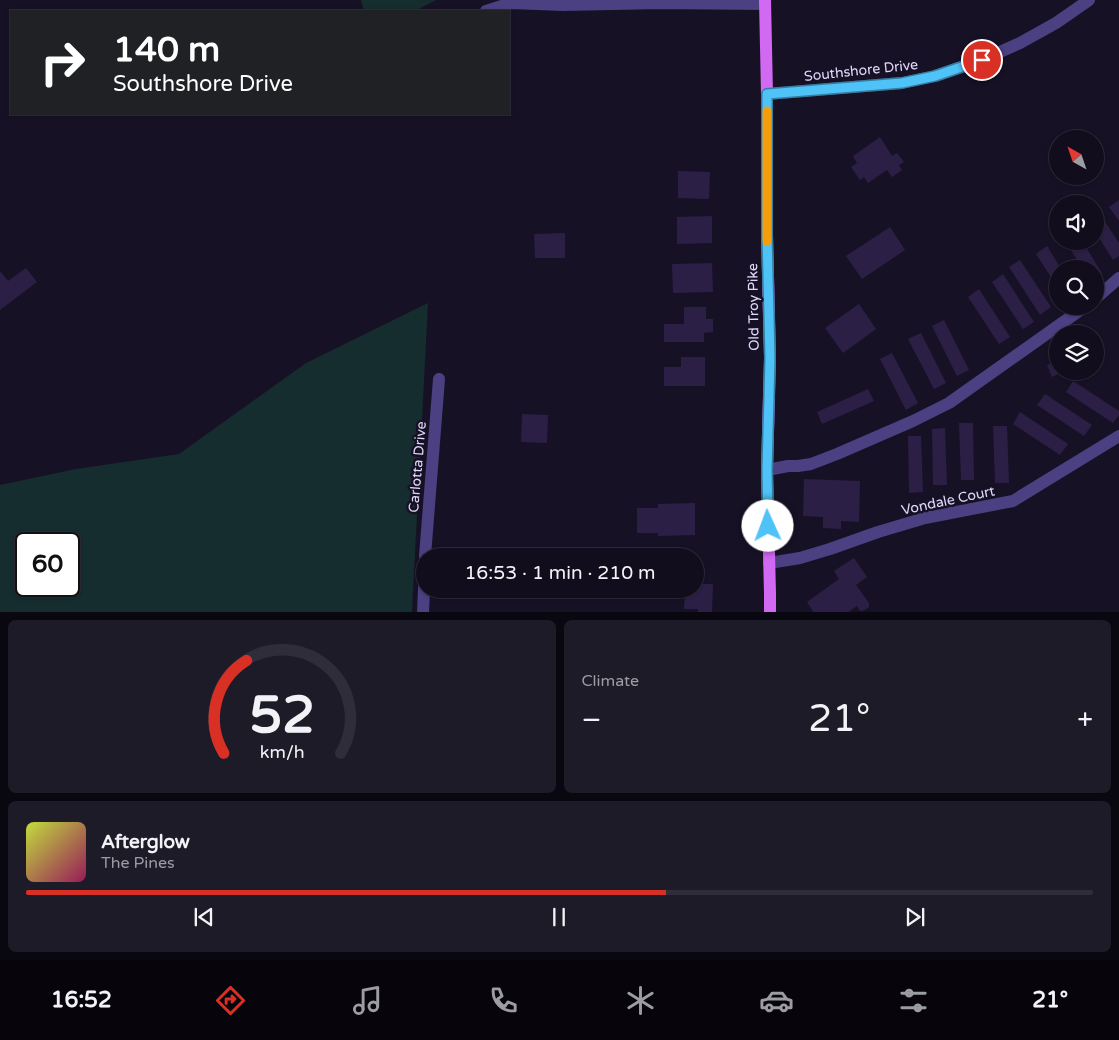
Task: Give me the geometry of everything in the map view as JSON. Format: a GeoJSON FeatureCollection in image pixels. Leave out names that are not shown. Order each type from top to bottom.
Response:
{"type":"FeatureCollection","features":[{"type":"Feature","properties":{"kind":"main road","name":"Old Troy Pike"},"geometry":{"type":"LineString","coordinates":[[765,2],[770,358],[767,470],[770,612]]}},
{"type":"Feature","properties":{"kind":"street","name":"Southshore Drive"},"geometry":{"type":"LineString","coordinates":[[767,94],[902,83],[935,76],[982,60],[1020,43],[1056,23],[1089,0]]}},
{"type":"Feature","properties":{"kind":"street"},"geometry":{"type":"LineString","coordinates":[[489,10],[511,3],[563,5],[765,2]]}},
{"type":"Feature","properties":{"kind":"street"},"geometry":{"type":"LineString","coordinates":[[1104,291],[1119,278]]}},
{"type":"Feature","properties":{"kind":"street"},"geometry":{"type":"LineString","coordinates":[[767,470],[811,464],[913,421],[949,402],[1073,315]]}},
{"type":"Feature","properties":{"kind":"street","name":"Carlotta Drive"},"geometry":{"type":"LineString","coordinates":[[427,548],[439,379]]}},
{"type":"Feature","properties":{"kind":"street","name":"Vondale Court"},"geometry":{"type":"LineString","coordinates":[[769,563],[800,558],[925,518],[1013,501],[1119,436]]}},
{"type":"Feature","properties":{"kind":"street"},"geometry":{"type":"LineString","coordinates":[[422,612],[423,598]]}},
{"type":"Feature","properties":{"kind":"green space"},"geometry":{"type":"Polygon","coordinates":[[[361,0],[436,0],[417,10],[364,10],[361,0]]]}},
{"type":"Feature","properties":{"kind":"green space"},"geometry":{"type":"Polygon","coordinates":[[[428,303],[412,612],[0,612],[0,485],[76,469],[179,454],[306,363],[428,303]]]}},
{"type":"Feature","properties":{"kind":"building"},"geometry":{"type":"Polygon","coordinates":[[[880,137],[892,156],[897,153],[904,162],[899,165],[902,170],[892,177],[887,170],[868,183],[864,177],[860,180],[851,167],[857,163],[853,156],[880,137]]]}},
{"type":"Feature","properties":{"kind":"building"},"geometry":{"type":"Polygon","coordinates":[[[678,171],[710,172],[709,199],[678,198],[678,171]]]}},
{"type":"Feature","properties":{"kind":"building"},"geometry":{"type":"Polygon","coordinates":[[[1119,200],[1119,221],[1109,207],[1119,200]]]}},
{"type":"Feature","properties":{"kind":"building"},"geometry":{"type":"Polygon","coordinates":[[[712,216],[712,243],[677,244],[677,217],[712,216]]]}},
{"type":"Feature","properties":{"kind":"building"},"geometry":{"type":"Polygon","coordinates":[[[1104,220],[1119,243],[1119,256],[1113,260],[1104,246],[1104,220]]]}},
{"type":"Feature","properties":{"kind":"building"},"geometry":{"type":"Polygon","coordinates":[[[890,227],[905,250],[862,279],[846,256],[890,227]]]}},
{"type":"Feature","properties":{"kind":"building"},"geometry":{"type":"Polygon","coordinates":[[[565,233],[565,258],[535,258],[534,234],[565,233]]]}},
{"type":"Feature","properties":{"kind":"building"},"geometry":{"type":"Polygon","coordinates":[[[1047,246],[1056,260],[1049,260],[1049,274],[1036,254],[1047,246]]]}},
{"type":"Feature","properties":{"kind":"building"},"geometry":{"type":"Polygon","coordinates":[[[1071,250],[1088,250],[1094,260],[1077,260],[1071,250]]]}},
{"type":"Feature","properties":{"kind":"building"},"geometry":{"type":"Polygon","coordinates":[[[1020,260],[1049,304],[1049,308],[1040,315],[1009,267],[1020,260]]]}},
{"type":"Feature","properties":{"kind":"building"},"geometry":{"type":"Polygon","coordinates":[[[712,263],[713,292],[673,293],[672,264],[712,263]]]}},
{"type":"Feature","properties":{"kind":"building"},"geometry":{"type":"Polygon","coordinates":[[[26,268],[37,282],[0,310],[0,271],[8,281],[26,268]]]}},
{"type":"Feature","properties":{"kind":"building"},"geometry":{"type":"Polygon","coordinates":[[[1003,274],[1034,322],[1023,329],[992,282],[1003,274]]]}},
{"type":"Feature","properties":{"kind":"building"},"geometry":{"type":"Polygon","coordinates":[[[979,289],[1010,337],[999,344],[968,297],[979,289]]]}},
{"type":"Feature","properties":{"kind":"building"},"geometry":{"type":"Polygon","coordinates":[[[859,304],[876,329],[843,353],[825,328],[859,304]]]}},
{"type":"Feature","properties":{"kind":"building"},"geometry":{"type":"Polygon","coordinates":[[[684,307],[706,307],[706,319],[713,319],[713,332],[704,333],[704,342],[664,342],[664,324],[684,324],[684,307]]]}},
{"type":"Feature","properties":{"kind":"building"},"geometry":{"type":"Polygon","coordinates":[[[944,320],[969,370],[957,376],[932,326],[944,320]]]}},
{"type":"Feature","properties":{"kind":"building"},"geometry":{"type":"Polygon","coordinates":[[[921,333],[946,383],[934,389],[908,339],[921,333]]]}},
{"type":"Feature","properties":{"kind":"building"},"geometry":{"type":"Polygon","coordinates":[[[892,353],[918,403],[906,410],[880,359],[892,353]]]}},
{"type":"Feature","properties":{"kind":"building"},"geometry":{"type":"Polygon","coordinates":[[[681,357],[705,357],[705,386],[664,386],[664,367],[681,367],[681,357]]]}},
{"type":"Feature","properties":{"kind":"building"},"geometry":{"type":"Polygon","coordinates":[[[1073,381],[1119,411],[1119,415],[1113,423],[1066,392],[1073,381]]]}},
{"type":"Feature","properties":{"kind":"building"},"geometry":{"type":"Polygon","coordinates":[[[868,389],[874,401],[822,424],[817,412],[868,389]]]}},
{"type":"Feature","properties":{"kind":"building"},"geometry":{"type":"Polygon","coordinates":[[[1045,394],[1092,425],[1084,436],[1037,405],[1045,394]]]}},
{"type":"Feature","properties":{"kind":"building"},"geometry":{"type":"Polygon","coordinates":[[[1020,412],[1068,444],[1060,455],[1013,424],[1020,412]]]}},
{"type":"Feature","properties":{"kind":"building"},"geometry":{"type":"Polygon","coordinates":[[[522,414],[548,415],[547,443],[521,442],[522,414]]]}},
{"type":"Feature","properties":{"kind":"building"},"geometry":{"type":"Polygon","coordinates":[[[959,423],[973,423],[974,480],[961,480],[959,423]]]}},
{"type":"Feature","properties":{"kind":"building"},"geometry":{"type":"Polygon","coordinates":[[[993,426],[1007,426],[1009,483],[995,483],[993,426]]]}},
{"type":"Feature","properties":{"kind":"building"},"geometry":{"type":"Polygon","coordinates":[[[945,428],[947,485],[933,485],[932,429],[945,428]]]}},
{"type":"Feature","properties":{"kind":"building"},"geometry":{"type":"Polygon","coordinates":[[[908,436],[921,436],[923,492],[909,493],[908,436]]]}},
{"type":"Feature","properties":{"kind":"building"},"geometry":{"type":"Polygon","coordinates":[[[804,479],[860,481],[859,522],[841,521],[841,529],[823,528],[823,517],[803,516],[804,479]]]}},
{"type":"Feature","properties":{"kind":"building"},"geometry":{"type":"Polygon","coordinates":[[[695,503],[695,535],[658,536],[658,533],[637,533],[637,508],[658,508],[658,504],[695,503]]]}},
{"type":"Feature","properties":{"kind":"building"},"geometry":{"type":"Polygon","coordinates":[[[854,558],[867,577],[856,585],[869,603],[869,607],[860,611],[857,606],[848,612],[813,612],[807,602],[839,579],[834,571],[854,558]]]}},
{"type":"Feature","properties":{"kind":"building"},"geometry":{"type":"Polygon","coordinates":[[[704,584],[713,584],[712,612],[684,609],[685,598],[704,598],[704,584]]]}},
{"type":"Feature","properties":{"kind":"slow traffic"},"geometry":{"type":"LineString","coordinates":[[767,111],[767,241]]}},
{"type":"Feature","properties":{"kind":"route"},"geometry":{"type":"LineString","coordinates":[[768,526],[767,470],[770,358],[767,235],[767,94],[902,83],[935,76],[982,60]]}}]}
